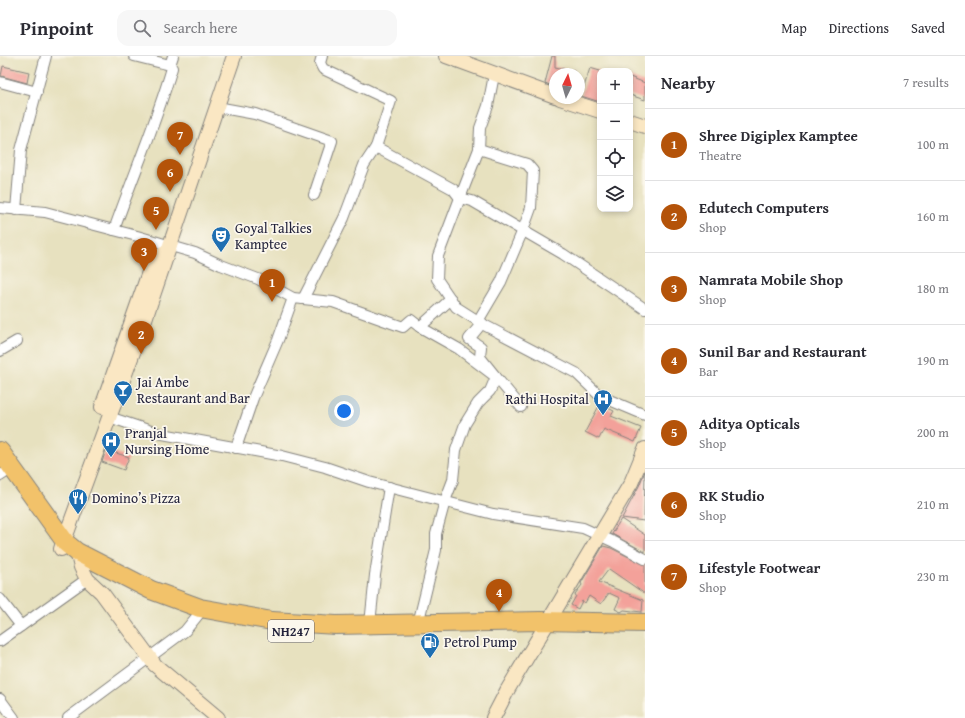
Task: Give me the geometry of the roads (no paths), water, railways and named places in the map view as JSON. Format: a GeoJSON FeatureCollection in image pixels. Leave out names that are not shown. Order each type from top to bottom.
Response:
{"type":"FeatureCollection","features":[{"type":"Feature","properties":{"kind":"highway"},"geometry":{"type":"LineString","coordinates":[[0,450],[69,552]]}},
{"type":"Feature","properties":{"kind":"highway"},"geometry":{"type":"LineString","coordinates":[[2,470],[69,552]]}},
{"type":"Feature","properties":{"kind":"highway","name":"NH247"},"geometry":{"type":"LineString","coordinates":[[69,552],[178,610],[199,611],[272,621],[336,625],[370,624],[443,628],[645,623]]}},
{"type":"Feature","properties":{"kind":"highway","name":"NH247"},"geometry":{"type":"LineString","coordinates":[[199,611],[274,630],[409,627]]}},
{"type":"Feature","properties":{"kind":"highway","name":"NH247"},"geometry":{"type":"LineString","coordinates":[[545,626],[645,632]]}},
{"type":"Feature","properties":{"kind":"street"},"geometry":{"type":"LineString","coordinates":[[16,210],[21,150],[46,56]]}},
{"type":"Feature","properties":{"kind":"street"},"geometry":{"type":"LineString","coordinates":[[114,230],[133,175],[161,106],[172,68],[171,61],[134,56]]}},
{"type":"Feature","properties":{"kind":"street"},"geometry":{"type":"LineString","coordinates":[[0,641],[21,626],[69,552],[109,417],[234,56]]}},
{"type":"Feature","properties":{"kind":"street"},"geometry":{"type":"LineString","coordinates":[[236,448],[253,398],[276,346],[298,299],[344,218],[364,165],[376,147],[392,101],[323,69],[320,63],[322,56]]}},
{"type":"Feature","properties":{"kind":"street"},"geometry":{"type":"LineString","coordinates":[[446,56],[494,75],[549,94]]}},
{"type":"Feature","properties":{"kind":"street"},"geometry":{"type":"LineString","coordinates":[[494,75],[488,106],[480,128],[479,149],[438,256],[437,279],[456,308],[576,373],[600,396],[645,416]]}},
{"type":"Feature","properties":{"kind":"street"},"geometry":{"type":"LineString","coordinates":[[0,82],[37,92]]}},
{"type":"Feature","properties":{"kind":"street"},"geometry":{"type":"LineString","coordinates":[[578,104],[597,110]]}},
{"type":"Feature","properties":{"kind":"street"},"geometry":{"type":"LineString","coordinates":[[217,107],[255,114],[332,141],[314,195]]}},
{"type":"Feature","properties":{"kind":"street"},"geometry":{"type":"LineString","coordinates":[[633,122],[645,126]]}},
{"type":"Feature","properties":{"kind":"street"},"geometry":{"type":"LineString","coordinates":[[376,147],[453,189],[460,198],[472,201],[570,258],[645,309]]}},
{"type":"Feature","properties":{"kind":"street"},"geometry":{"type":"LineString","coordinates":[[479,149],[527,164],[533,171],[531,208],[523,230],[501,282],[480,322],[469,338],[481,347],[480,357],[521,407]]}},
{"type":"Feature","properties":{"kind":"street"},"geometry":{"type":"LineString","coordinates":[[0,208],[45,212],[114,230],[168,249],[195,253],[258,279],[298,299],[333,302],[403,327],[412,320],[420,327],[459,349],[496,377]]}},
{"type":"Feature","properties":{"kind":"street"},"geometry":{"type":"LineString","coordinates":[[69,552],[154,258],[168,249]]}},
{"type":"Feature","properties":{"kind":"street"},"geometry":{"type":"LineString","coordinates":[[420,327],[451,299]]}},
{"type":"Feature","properties":{"kind":"street"},"geometry":{"type":"LineString","coordinates":[[0,351],[17,341]]}},
{"type":"Feature","properties":{"kind":"street"},"geometry":{"type":"LineString","coordinates":[[409,627],[436,550],[436,534],[445,501],[453,480],[456,450],[465,424],[478,403],[490,391],[496,377]]}},
{"type":"Feature","properties":{"kind":"street"},"geometry":{"type":"LineString","coordinates":[[109,417],[158,433],[289,457],[389,487],[493,514],[583,528],[600,535],[645,559]]}},
{"type":"Feature","properties":{"kind":"street"},"geometry":{"type":"LineString","coordinates":[[493,718],[545,626],[631,483],[642,462],[645,449]]}},
{"type":"Feature","properties":{"kind":"street"},"geometry":{"type":"LineString","coordinates":[[370,624],[375,575],[389,487]]}},
{"type":"Feature","properties":{"kind":"street"},"geometry":{"type":"LineString","coordinates":[[69,552],[102,593],[155,665],[214,717]]}},
{"type":"Feature","properties":{"kind":"street"},"geometry":{"type":"LineString","coordinates":[[0,599],[21,626]]}},
{"type":"Feature","properties":{"kind":"street"},"geometry":{"type":"LineString","coordinates":[[68,718],[185,631],[199,611]]}},
{"type":"Feature","properties":{"kind":"street"},"geometry":{"type":"LineString","coordinates":[[0,699],[14,718]]}},
{"type":"Feature","properties":{"kind":"place","name":"Lifestyle Footwear"},"geometry":{"type":"Point","coordinates":[180,155]}},
{"type":"Feature","properties":{"kind":"place","name":"RK Studio"},"geometry":{"type":"Point","coordinates":[170,192]}},
{"type":"Feature","properties":{"kind":"place","name":"Aditya Opticals"},"geometry":{"type":"Point","coordinates":[156,230]}},
{"type":"Feature","properties":{"kind":"place","name":"Goyal Talkies Kamptee"},"geometry":{"type":"Point","coordinates":[221,253]}},
{"type":"Feature","properties":{"kind":"place","name":"Namrata Mobile Shop"},"geometry":{"type":"Point","coordinates":[144,271]}},
{"type":"Feature","properties":{"kind":"place","name":"Shree Digiplex Kamptee"},"geometry":{"type":"Point","coordinates":[272,302]}},
{"type":"Feature","properties":{"kind":"place","name":"Edutech Computers"},"geometry":{"type":"Point","coordinates":[141,354]}},
{"type":"Feature","properties":{"kind":"place","name":"Jai Ambe Restaurant and Bar"},"geometry":{"type":"Point","coordinates":[123,407]}},
{"type":"Feature","properties":{"kind":"place","name":"Rathi Hospital"},"geometry":{"type":"Point","coordinates":[603,416]}},
{"type":"Feature","properties":{"kind":"place","name":"Pranjal Nursing Home"},"geometry":{"type":"Point","coordinates":[111,458]}},
{"type":"Feature","properties":{"kind":"place","name":"Domino’s Pizza"},"geometry":{"type":"Point","coordinates":[78,515]}},
{"type":"Feature","properties":{"kind":"place","name":"Sunil Bar and Restaurant"},"geometry":{"type":"Point","coordinates":[499,612]}},
{"type":"Feature","properties":{"kind":"place","name":"Petrol Pump"},"geometry":{"type":"Point","coordinates":[430,659]}}]}
